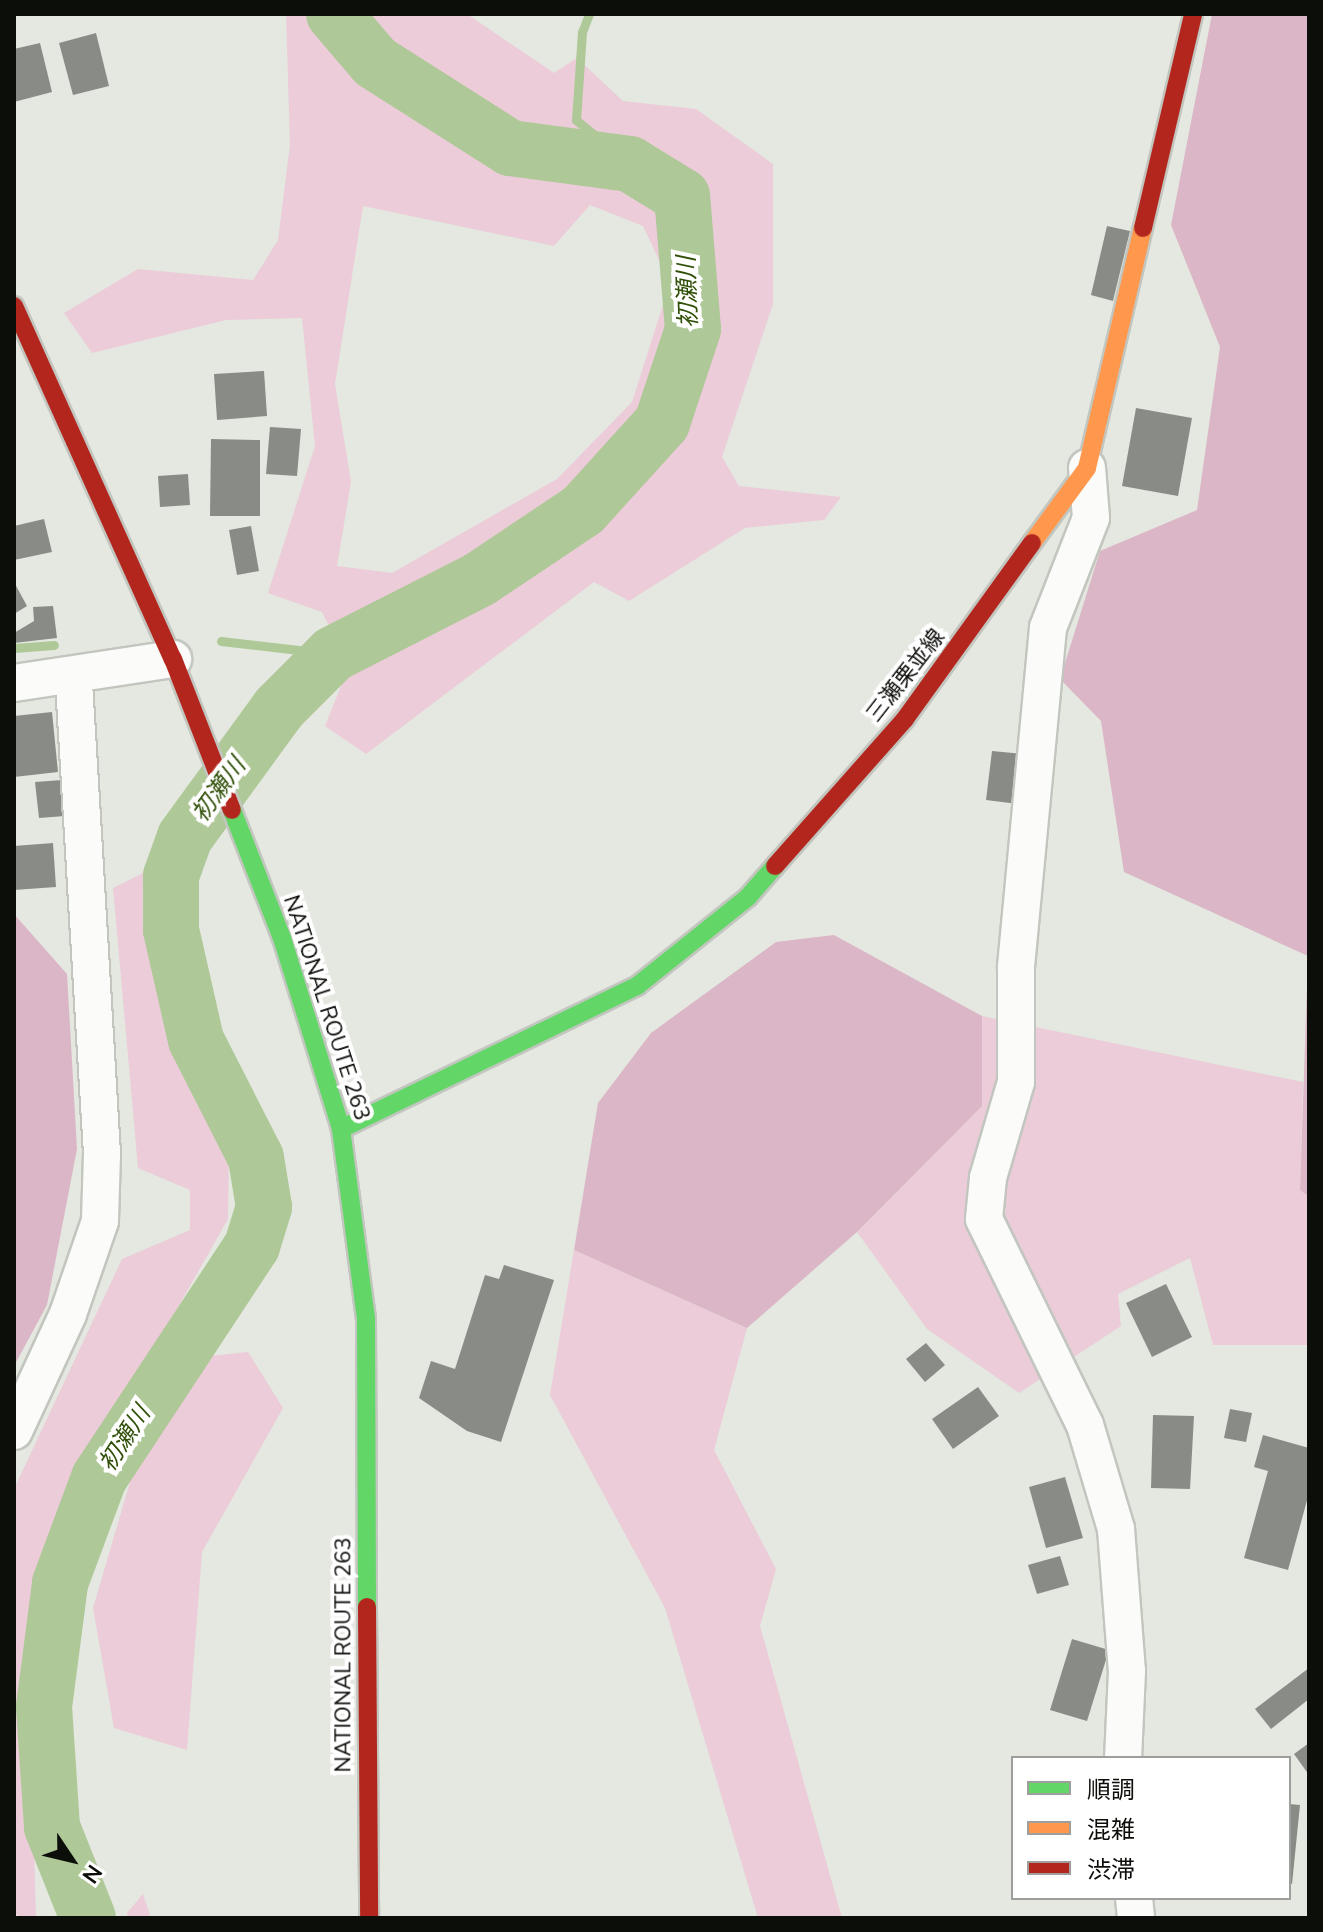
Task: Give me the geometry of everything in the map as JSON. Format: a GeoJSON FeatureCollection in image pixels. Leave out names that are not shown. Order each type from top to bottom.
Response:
{"type":"FeatureCollection","features":[{"type":"Feature","properties":{"kind":"main road","name":"三瀬栗並線"},"geometry":{"type":"LineString","coordinates":[[341,1129],[637,986],[748,897],[905,719],[1087,468],[1193,14]]}},
{"type":"Feature","properties":{"kind":"main road","name":"NATIONAL ROUTE 263"},"geometry":{"type":"LineString","coordinates":[[14,306],[173,659],[282,938],[341,1129],[366,1318],[369,1918]]}},
{"type":"Feature","properties":{"kind":"street"},"geometry":{"type":"LineString","coordinates":[[1087,468],[1091,518],[1048,628],[1016,968],[1016,1082],[988,1178],[984,1219],[1085,1425],[1116,1529],[1127,1671],[1123,1756]]}},
{"type":"Feature","properties":{"kind":"street"},"geometry":{"type":"LineString","coordinates":[[14,683],[74,678],[173,659]]}},
{"type":"Feature","properties":{"kind":"street"},"geometry":{"type":"LineString","coordinates":[[14,1431],[68,1314],[100,1221],[102,1154],[74,678]]}},
{"type":"Feature","properties":{"kind":"shaded area"},"geometry":{"type":"Polygon","coordinates":[[[286,14],[467,14],[554,73],[577,58],[623,101],[696,109],[773,164],[773,304],[722,457],[739,486],[841,497],[824,520],[745,528],[629,601],[594,582],[366,754],[325,726],[349,666],[322,612],[268,593],[315,446],[302,318],[226,320],[92,353],[64,313],[138,269],[253,280],[278,240],[290,145],[286,14]],[[590,205],[554,246],[363,206],[335,384],[351,482],[337,566],[392,573],[557,479],[632,402],[670,283],[643,226],[590,205]]]}},
{"type":"Feature","properties":{"kind":"shaded area"},"geometry":{"type":"Polygon","coordinates":[[[1212,14],[1309,14],[1309,1197],[1300,1190],[1308,956],[1124,872],[1101,721],[1060,679],[1100,551],[1197,510],[1220,347],[1171,225],[1212,14]]]}},
{"type":"Feature","properties":{"kind":"shaded area"},"geometry":{"type":"Polygon","coordinates":[[[145,872],[174,1041],[229,1147],[228,1219],[84,1473],[29,1657],[36,1918],[20,1918],[14,1912],[14,1489],[122,1259],[190,1230],[190,1190],[138,1168],[113,888],[145,872]]]}},
{"type":"Feature","properties":{"kind":"shaded area"},"geometry":{"type":"Polygon","coordinates":[[[14,914],[67,974],[77,1149],[47,1305],[14,1366],[14,914]]]}},
{"type":"Feature","properties":{"kind":"shaded area"},"geometry":{"type":"Polygon","coordinates":[[[834,935],[982,1016],[982,1106],[857,1232],[747,1328],[574,1250],[598,1103],[651,1033],[776,942],[834,935]]]}},
{"type":"Feature","properties":{"kind":"shaded area"},"geometry":{"type":"Polygon","coordinates":[[[982,1016],[1303,1082],[1300,1190],[1309,1197],[1309,1345],[1213,1345],[1190,1258],[1118,1294],[1121,1326],[1019,1393],[927,1329],[857,1232],[981,1106],[982,1016]]]}},
{"type":"Feature","properties":{"kind":"shaded area"},"geometry":{"type":"Polygon","coordinates":[[[574,1250],[747,1328],[714,1450],[776,1569],[760,1626],[842,1918],[758,1918],[665,1608],[550,1395],[574,1250]]]}},
{"type":"Feature","properties":{"kind":"shaded area"},"geometry":{"type":"Polygon","coordinates":[[[248,1352],[283,1408],[202,1552],[187,1750],[114,1728],[93,1608],[137,1458],[210,1356],[248,1352]]]}},
{"type":"Feature","properties":{"kind":"shaded area"},"geometry":{"type":"Polygon","coordinates":[[[143,1894],[151,1918],[128,1918],[127,1913],[143,1894]]]}},
{"type":"Feature","properties":{"kind":"building"},"geometry":{"type":"Polygon","coordinates":[[[96,33],[109,86],[73,95],[59,43],[96,33]]]}},
{"type":"Feature","properties":{"kind":"building"},"geometry":{"type":"Polygon","coordinates":[[[40,43],[52,92],[14,102],[14,49],[40,43]]]}},
{"type":"Feature","properties":{"kind":"building"},"geometry":{"type":"Polygon","coordinates":[[[1107,226],[1130,231],[1113,301],[1091,295],[1107,226]]]}},
{"type":"Feature","properties":{"kind":"building"},"geometry":{"type":"Polygon","coordinates":[[[264,371],[267,416],[217,420],[214,374],[264,371]]]}},
{"type":"Feature","properties":{"kind":"building"},"geometry":{"type":"Polygon","coordinates":[[[1136,408],[1192,418],[1178,496],[1122,486],[1136,408]]]}},
{"type":"Feature","properties":{"kind":"building"},"geometry":{"type":"Polygon","coordinates":[[[270,427],[301,429],[297,476],[266,474],[270,427]]]}},
{"type":"Feature","properties":{"kind":"building"},"geometry":{"type":"Polygon","coordinates":[[[211,439],[260,440],[260,516],[210,516],[211,439]]]}},
{"type":"Feature","properties":{"kind":"building"},"geometry":{"type":"Polygon","coordinates":[[[188,474],[190,505],[160,507],[158,476],[188,474]]]}},
{"type":"Feature","properties":{"kind":"building"},"geometry":{"type":"Polygon","coordinates":[[[44,519],[52,552],[14,560],[14,526],[44,519]]]}},
{"type":"Feature","properties":{"kind":"building"},"geometry":{"type":"Polygon","coordinates":[[[251,526],[259,571],[237,575],[229,530],[251,526]]]}},
{"type":"Feature","properties":{"kind":"building"},"geometry":{"type":"Polygon","coordinates":[[[14,582],[27,606],[14,614],[14,582]]]}},
{"type":"Feature","properties":{"kind":"building"},"geometry":{"type":"Polygon","coordinates":[[[53,606],[57,638],[14,643],[14,633],[34,621],[33,607],[53,606]]]}},
{"type":"Feature","properties":{"kind":"building"},"geometry":{"type":"Polygon","coordinates":[[[52,712],[58,772],[14,777],[14,716],[52,712]]]}},
{"type":"Feature","properties":{"kind":"building"},"geometry":{"type":"Polygon","coordinates":[[[992,751],[1023,754],[1018,804],[986,800],[992,751]]]}},
{"type":"Feature","properties":{"kind":"building"},"geometry":{"type":"Polygon","coordinates":[[[62,780],[65,816],[39,818],[35,782],[62,780]]]}},
{"type":"Feature","properties":{"kind":"building"},"geometry":{"type":"Polygon","coordinates":[[[53,843],[56,887],[14,890],[14,846],[53,843]]]}},
{"type":"Feature","properties":{"kind":"building"},"geometry":{"type":"Polygon","coordinates":[[[504,1265],[554,1280],[501,1442],[467,1431],[419,1398],[431,1361],[455,1369],[485,1275],[499,1279],[504,1265]]]}},
{"type":"Feature","properties":{"kind":"building"},"geometry":{"type":"Polygon","coordinates":[[[1166,1284],[1192,1337],[1152,1357],[1126,1303],[1166,1284]]]}},
{"type":"Feature","properties":{"kind":"building"},"geometry":{"type":"Polygon","coordinates":[[[926,1343],[945,1365],[925,1382],[906,1359],[926,1343]]]}},
{"type":"Feature","properties":{"kind":"building"},"geometry":{"type":"Polygon","coordinates":[[[978,1387],[999,1416],[953,1449],[932,1419],[978,1387]]]}},
{"type":"Feature","properties":{"kind":"building"},"geometry":{"type":"Polygon","coordinates":[[[1230,1409],[1252,1413],[1246,1442],[1224,1438],[1230,1409]]]}},
{"type":"Feature","properties":{"kind":"building"},"geometry":{"type":"Polygon","coordinates":[[[1153,1415],[1194,1416],[1190,1489],[1151,1488],[1153,1415]]]}},
{"type":"Feature","properties":{"kind":"building"},"geometry":{"type":"Polygon","coordinates":[[[1263,1435],[1309,1448],[1309,1493],[1288,1570],[1244,1558],[1268,1471],[1254,1467],[1263,1435]]]}},
{"type":"Feature","properties":{"kind":"building"},"geometry":{"type":"Polygon","coordinates":[[[1065,1477],[1083,1538],[1046,1548],[1029,1487],[1065,1477]]]}},
{"type":"Feature","properties":{"kind":"building"},"geometry":{"type":"Polygon","coordinates":[[[1060,1556],[1069,1585],[1037,1594],[1028,1565],[1060,1556]]]}},
{"type":"Feature","properties":{"kind":"building"},"geometry":{"type":"Polygon","coordinates":[[[1072,1639],[1109,1650],[1087,1721],[1050,1710],[1072,1639]]]}},
{"type":"Feature","properties":{"kind":"building"},"geometry":{"type":"Polygon","coordinates":[[[1309,1668],[1309,1699],[1271,1729],[1255,1709],[1309,1668]]]}},
{"type":"Feature","properties":{"kind":"building"},"geometry":{"type":"Polygon","coordinates":[[[1309,1743],[1309,1775],[1294,1754],[1309,1743]]]}},
{"type":"Feature","properties":{"kind":"building"},"geometry":{"type":"Polygon","coordinates":[[[1291,1804],[1300,1805],[1291,1884],[1291,1804]]]}},
{"type":"Feature","properties":{"kind":"waterway","name":"初瀬川"},"geometry":{"type":"LineString","coordinates":[[88,1918],[52,1827],[44,1707],[60,1583],[99,1478],[252,1246],[264,1207],[256,1158],[196,1040],[171,930],[171,876],[185,837],[279,708],[333,654],[480,579],[583,510],[662,423],[693,329],[682,196],[630,164],[510,148],[375,62],[334,14]]}},
{"type":"Feature","properties":{"kind":"waterway"},"geometry":{"type":"LineString","coordinates":[[589,14],[582,32],[576,120],[630,164]]}},
{"type":"Feature","properties":{"kind":"waterway"},"geometry":{"type":"LineString","coordinates":[[221,641],[333,654]]}},
{"type":"Feature","properties":{"kind":"waterway"},"geometry":{"type":"LineString","coordinates":[[14,648],[54,645]]}},
{"type":"Feature","properties":{"kind":"traffic: fast"},"geometry":{"type":"LineString","coordinates":[[232,810],[282,938],[341,1129],[366,1318],[367,1607]]}},
{"type":"Feature","properties":{"kind":"traffic: fast"},"geometry":{"type":"LineString","coordinates":[[341,1129],[637,986],[748,897],[775,866]]}},
{"type":"Feature","properties":{"kind":"traffic: slow"},"geometry":{"type":"LineString","coordinates":[[1032,543],[1087,468],[1143,228]]}},
{"type":"Feature","properties":{"kind":"traffic: jam"},"geometry":{"type":"LineString","coordinates":[[1143,228],[1193,14]]}},
{"type":"Feature","properties":{"kind":"traffic: jam"},"geometry":{"type":"LineString","coordinates":[[14,306],[173,659],[232,810]]}},
{"type":"Feature","properties":{"kind":"traffic: jam"},"geometry":{"type":"LineString","coordinates":[[775,866],[905,719],[1032,543]]}},
{"type":"Feature","properties":{"kind":"traffic: jam"},"geometry":{"type":"LineString","coordinates":[[367,1607],[369,1918]]}}]}
